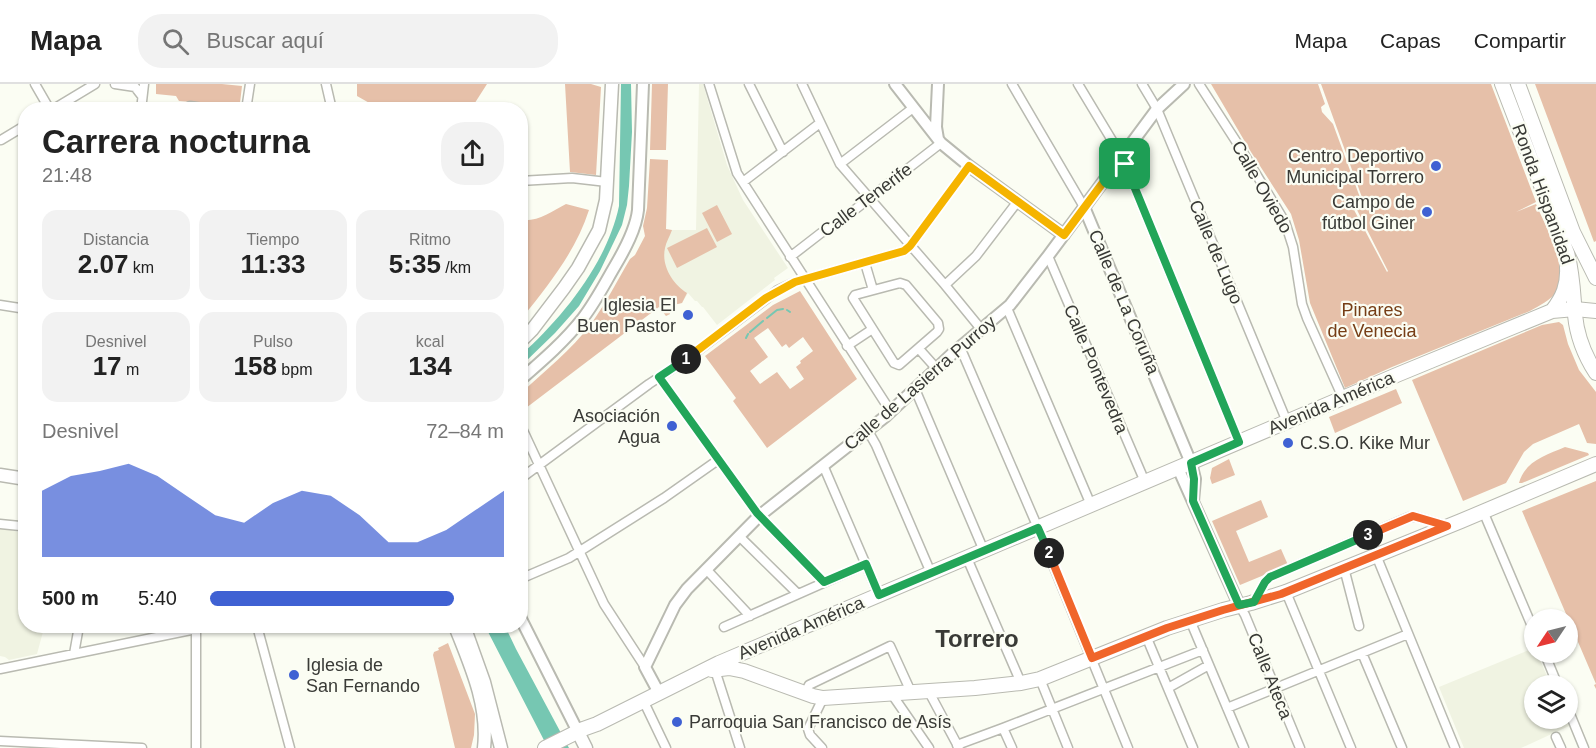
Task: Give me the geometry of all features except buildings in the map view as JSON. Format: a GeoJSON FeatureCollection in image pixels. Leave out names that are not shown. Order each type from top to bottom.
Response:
{"type":"FeatureCollection","features":[{"type":"Feature","properties":{"kind":"main road"},"geometry":{"type":"LineString","coordinates":[[528,333],[578,268],[595,238],[602,218],[607,182],[612,84]]}},
{"type":"Feature","properties":{"kind":"main road","name":"Ronda Hispanidad"},"geometry":{"type":"LineString","coordinates":[[1502,84],[1567,253],[1572,270],[1580,337],[1592,367]]}},
{"type":"Feature","properties":{"kind":"main road","name":"Ronda Hispanidad"},"geometry":{"type":"LineString","coordinates":[[1518,84],[1574,232],[1596,278]]}},
{"type":"Feature","properties":{"kind":"main road"},"geometry":{"type":"LineString","coordinates":[[1552,311],[1562,297],[1566,286],[1567,253]]}},
{"type":"Feature","properties":{"kind":"main road","name":"Avenida América"},"geometry":{"type":"LineString","coordinates":[[545,748],[711,670],[719,663],[1552,311],[1575,309],[1596,311]]}},
{"type":"Feature","properties":{"kind":"main road"},"geometry":{"type":"LineString","coordinates":[[1592,367],[1596,346]]}},
{"type":"Feature","properties":{"kind":"main road"},"geometry":{"type":"LineString","coordinates":[[711,670],[729,668],[750,672],[823,698],[929,692],[1021,683],[1040,678],[1190,620],[1286,592],[1596,464]]}},
{"type":"Feature","properties":{"kind":"main road"},"geometry":{"type":"LineString","coordinates":[[0,475],[18,478]]}},
{"type":"Feature","properties":{"kind":"main road"},"geometry":{"type":"LineString","coordinates":[[457,633],[480,699],[485,731],[484,748]]}},
{"type":"Feature","properties":{"kind":"main road"},"geometry":{"type":"LineString","coordinates":[[466,633],[484,682],[501,748]]}},
{"type":"Feature","properties":{"kind":"main road"},"geometry":{"type":"LineString","coordinates":[[750,672],[744,659],[752,649]]}},
{"type":"Feature","properties":{"kind":"main road"},"geometry":{"type":"LineString","coordinates":[[573,734],[586,748]]}},
{"type":"Feature","properties":{"kind":"street"},"geometry":{"type":"LineString","coordinates":[[35,84],[46,102]]}},
{"type":"Feature","properties":{"kind":"street"},"geometry":{"type":"LineString","coordinates":[[65,102],[95,84]]}},
{"type":"Feature","properties":{"kind":"street"},"geometry":{"type":"LineString","coordinates":[[115,84],[135,87],[142,96]]}},
{"type":"Feature","properties":{"kind":"street"},"geometry":{"type":"LineString","coordinates":[[142,102],[144,84]]}},
{"type":"Feature","properties":{"kind":"street"},"geometry":{"type":"LineString","coordinates":[[247,102],[250,84]]}},
{"type":"Feature","properties":{"kind":"street"},"geometry":{"type":"LineString","coordinates":[[326,84],[330,102]]}},
{"type":"Feature","properties":{"kind":"street"},"geometry":{"type":"LineString","coordinates":[[528,373],[562,342],[583,318],[615,266],[633,229],[638,210],[643,84]]}},
{"type":"Feature","properties":{"kind":"street"},"geometry":{"type":"LineString","coordinates":[[709,84],[735,168],[742,182],[891,412]]}},
{"type":"Feature","properties":{"kind":"street"},"geometry":{"type":"LineString","coordinates":[[749,84],[783,152]]}},
{"type":"Feature","properties":{"kind":"street"},"geometry":{"type":"LineString","coordinates":[[802,84],[840,164],[981,329]]}},
{"type":"Feature","properties":{"kind":"street"},"geometry":{"type":"LineString","coordinates":[[895,84],[939,141],[969,166],[1064,235]]}},
{"type":"Feature","properties":{"kind":"street"},"geometry":{"type":"LineString","coordinates":[[938,84],[936,126],[939,141]]}},
{"type":"Feature","properties":{"kind":"street","name":"Calle de La Coruña"},"geometry":{"type":"LineString","coordinates":[[1012,84],[1084,207],[1184,466],[1193,501],[1239,605]]}},
{"type":"Feature","properties":{"kind":"street"},"geometry":{"type":"LineString","coordinates":[[1078,84],[1122,157],[1239,442]]}},
{"type":"Feature","properties":{"kind":"street","name":"Calle de Lugo"},"geometry":{"type":"LineString","coordinates":[[1142,84],[1157,109],[1287,422]]}},
{"type":"Feature","properties":{"kind":"street","name":"Calle de Lasierra Purroy"},"geometry":{"type":"LineString","coordinates":[[645,667],[677,602],[687,589],[759,516],[891,412],[960,346],[1007,308],[1157,109],[1184,84]]}},
{"type":"Feature","properties":{"kind":"street","name":"Calle Oviedo"},"geometry":{"type":"LineString","coordinates":[[1199,84],[1285,222],[1293,247],[1302,304],[1343,398]]}},
{"type":"Feature","properties":{"kind":"street"},"geometry":{"type":"LineString","coordinates":[[840,164],[913,108]]}},
{"type":"Feature","properties":{"kind":"street"},"geometry":{"type":"LineString","coordinates":[[742,182],[820,123]]}},
{"type":"Feature","properties":{"kind":"street"},"geometry":{"type":"LineString","coordinates":[[0,141],[18,130]]}},
{"type":"Feature","properties":{"kind":"street","name":"Calle Tenerife"},"geometry":{"type":"LineString","coordinates":[[790,257],[835,225],[939,141]]}},
{"type":"Feature","properties":{"kind":"street"},"geometry":{"type":"LineString","coordinates":[[528,473],[684,361],[773,293],[805,279],[902,252],[910,246],[969,166]]}},
{"type":"Feature","properties":{"kind":"street"},"geometry":{"type":"LineString","coordinates":[[528,181],[572,178],[607,182]]}},
{"type":"Feature","properties":{"kind":"street"},"geometry":{"type":"LineString","coordinates":[[945,285],[976,256],[1018,201]]}},
{"type":"Feature","properties":{"kind":"street","name":"Calle Pontevedra"},"geometry":{"type":"LineString","coordinates":[[1048,256],[1145,482]]}},
{"type":"Feature","properties":{"kind":"street"},"geometry":{"type":"LineString","coordinates":[[865,262],[873,290]]}},
{"type":"Feature","properties":{"kind":"street"},"geometry":{"type":"LineString","coordinates":[[903,283],[938,323],[939,329],[902,364],[896,365],[871,330],[853,298],[855,295],[873,290],[903,283]]}},
{"type":"Feature","properties":{"kind":"street"},"geometry":{"type":"LineString","coordinates":[[0,305],[18,308]]}},
{"type":"Feature","properties":{"kind":"street"},"geometry":{"type":"LineString","coordinates":[[1007,308],[1091,505]]}},
{"type":"Feature","properties":{"kind":"street"},"geometry":{"type":"LineString","coordinates":[[847,346],[871,330]]}},
{"type":"Feature","properties":{"kind":"street"},"geometry":{"type":"LineString","coordinates":[[960,346],[1128,748]]}},
{"type":"Feature","properties":{"kind":"street"},"geometry":{"type":"LineString","coordinates":[[919,349],[936,368]]}},
{"type":"Feature","properties":{"kind":"street"},"geometry":{"type":"LineString","coordinates":[[659,377],[759,516],[824,582]]}},
{"type":"Feature","properties":{"kind":"street"},"geometry":{"type":"LineString","coordinates":[[915,389],[984,550]]}},
{"type":"Feature","properties":{"kind":"street"},"geometry":{"type":"LineString","coordinates":[[868,431],[931,573]]}},
{"type":"Feature","properties":{"kind":"street"},"geometry":{"type":"LineString","coordinates":[[528,441],[607,609],[659,693]]}},
{"type":"Feature","properties":{"kind":"street"},"geometry":{"type":"LineString","coordinates":[[528,576],[569,558],[664,498],[718,460]]}},
{"type":"Feature","properties":{"kind":"street"},"geometry":{"type":"LineString","coordinates":[[823,465],[879,595]]}},
{"type":"Feature","properties":{"kind":"street"},"geometry":{"type":"LineString","coordinates":[[1484,511],[1525,609]]}},
{"type":"Feature","properties":{"kind":"street"},"geometry":{"type":"LineString","coordinates":[[1254,602],[1270,577],[1409,517],[1417,517],[1447,526]]}},
{"type":"Feature","properties":{"kind":"street"},"geometry":{"type":"LineString","coordinates":[[0,524],[18,526]]}},
{"type":"Feature","properties":{"kind":"street"},"geometry":{"type":"LineString","coordinates":[[739,536],[798,594]]}},
{"type":"Feature","properties":{"kind":"street"},"geometry":{"type":"LineString","coordinates":[[1376,555],[1455,748]]}},
{"type":"Feature","properties":{"kind":"street"},"geometry":{"type":"LineString","coordinates":[[968,558],[1021,683]]}},
{"type":"Feature","properties":{"kind":"street"},"geometry":{"type":"LineString","coordinates":[[724,627],[866,564]]}},
{"type":"Feature","properties":{"kind":"street"},"geometry":{"type":"LineString","coordinates":[[1344,568],[1359,626]]}},
{"type":"Feature","properties":{"kind":"street"},"geometry":{"type":"LineString","coordinates":[[706,569],[750,615]]}},
{"type":"Feature","properties":{"kind":"street"},"geometry":{"type":"LineString","coordinates":[[1286,592],[1351,748]]}},
{"type":"Feature","properties":{"kind":"street","name":"Calle Ateca"},"geometry":{"type":"LineString","coordinates":[[1239,605],[1300,748]]}},
{"type":"Feature","properties":{"kind":"street"},"geometry":{"type":"LineString","coordinates":[[1190,620],[1244,748]]}},
{"type":"Feature","properties":{"kind":"street"},"geometry":{"type":"LineString","coordinates":[[74,654],[78,633]]}},
{"type":"Feature","properties":{"kind":"street"},"geometry":{"type":"LineString","coordinates":[[0,669],[169,633]]}},
{"type":"Feature","properties":{"kind":"street"},"geometry":{"type":"LineString","coordinates":[[196,633],[196,748]]}},
{"type":"Feature","properties":{"kind":"street"},"geometry":{"type":"LineString","coordinates":[[259,633],[290,748]]}},
{"type":"Feature","properties":{"kind":"street"},"geometry":{"type":"LineString","coordinates":[[528,633],[573,734]]}},
{"type":"Feature","properties":{"kind":"street"},"geometry":{"type":"LineString","coordinates":[[1227,708],[1408,634]]}},
{"type":"Feature","properties":{"kind":"street"},"geometry":{"type":"LineString","coordinates":[[1146,636],[1193,748]]}},
{"type":"Feature","properties":{"kind":"street"},"geometry":{"type":"LineString","coordinates":[[805,693],[809,685],[890,646],[911,692]]}},
{"type":"Feature","properties":{"kind":"street"},"geometry":{"type":"LineString","coordinates":[[929,692],[958,746],[1203,650]]}},
{"type":"Feature","properties":{"kind":"street"},"geometry":{"type":"LineString","coordinates":[[1362,653],[1402,748]]}},
{"type":"Feature","properties":{"kind":"street"},"geometry":{"type":"LineString","coordinates":[[1168,688],[1209,665]]}},
{"type":"Feature","properties":{"kind":"street"},"geometry":{"type":"LineString","coordinates":[[711,670],[740,748]]}},
{"type":"Feature","properties":{"kind":"street"},"geometry":{"type":"LineString","coordinates":[[1040,678],[1068,748]]}},
{"type":"Feature","properties":{"kind":"street"},"geometry":{"type":"LineString","coordinates":[[891,693],[929,748]]}},
{"type":"Feature","properties":{"kind":"street"},"geometry":{"type":"LineString","coordinates":[[822,748],[810,735],[808,729],[823,698]]}},
{"type":"Feature","properties":{"kind":"street"},"geometry":{"type":"LineString","coordinates":[[643,700],[666,748]]}},
{"type":"Feature","properties":{"kind":"street"},"geometry":{"type":"LineString","coordinates":[[1004,728],[1012,748]]}},
{"type":"Feature","properties":{"kind":"street"},"geometry":{"type":"LineString","coordinates":[[1576,729],[1584,748]]}},
{"type":"Feature","properties":{"kind":"street"},"geometry":{"type":"LineString","coordinates":[[1556,737],[1561,748]]}},
{"type":"Feature","properties":{"kind":"street"},"geometry":{"type":"LineString","coordinates":[[0,741],[46,746],[142,748]]}},
{"type":"Feature","properties":{"kind":"shaded area"},"geometry":{"type":"Polygon","coordinates":[[[621,84],[631,84],[632,132],[629,186],[622,225],[600,271],[579,306],[528,359],[528,348],[567,306],[594,268],[605,248],[619,206],[621,84]]]}},
{"type":"Feature","properties":{"kind":"shaded area"},"geometry":{"type":"Polygon","coordinates":[[[699,84],[703,84],[727,165],[743,200],[788,268],[717,325],[688,293],[682,303],[669,306],[670,314],[666,316],[648,291],[666,230],[696,230],[699,84]]]}},
{"type":"Feature","properties":{"kind":"shaded area"},"geometry":{"type":"Polygon","coordinates":[[[4,527],[18,532],[18,633],[43,633],[37,654],[9,660],[0,656],[0,529],[4,527]]]}},
{"type":"Feature","properties":{"kind":"shaded area"},"geometry":{"type":"Polygon","coordinates":[[[489,633],[508,633],[569,748],[548,748],[489,633]]]}},
{"type":"Feature","properties":{"kind":"shaded area"},"geometry":{"type":"Polygon","coordinates":[[[1524,652],[1524,663],[1541,663],[1547,675],[1524,675],[1524,729],[1562,729],[1521,748],[1464,748],[1439,687],[1524,652]]]}},
{"type":"Feature","properties":{"kind":"green space"},"geometry":{"type":"Polygon","coordinates":[[[156,84],[242,86],[240,102],[179,101],[176,96],[156,94],[156,84]]]}},
{"type":"Feature","properties":{"kind":"green space"},"geometry":{"type":"Polygon","coordinates":[[[357,84],[487,84],[475,102],[368,102],[357,96],[357,84]]]}},
{"type":"Feature","properties":{"kind":"green space"},"geometry":{"type":"Polygon","coordinates":[[[565,84],[591,84],[601,87],[596,175],[570,172],[565,84]]]}},
{"type":"Feature","properties":{"kind":"green space"},"geometry":{"type":"Polygon","coordinates":[[[652,84],[668,84],[666,150],[650,150],[652,84]]]}},
{"type":"Feature","properties":{"kind":"green space"},"geometry":{"type":"Polygon","coordinates":[[[1211,84],[1318,84],[1325,104],[1321,107],[1322,112],[1333,124],[1362,203],[1353,208],[1387,272],[1356,208],[1364,203],[1321,84],[1491,84],[1536,202],[1516,212],[1536,204],[1558,259],[1560,282],[1557,291],[1548,300],[1530,311],[1345,388],[1310,303],[1299,240],[1291,214],[1211,84]]]}},
{"type":"Feature","properties":{"kind":"green space"},"geometry":{"type":"Polygon","coordinates":[[[1535,84],[1596,84],[1596,241],[1594,242],[1535,84]]]}},
{"type":"Feature","properties":{"kind":"green space"},"geometry":{"type":"Polygon","coordinates":[[[650,159],[668,160],[666,229],[672,230],[664,255],[669,274],[687,293],[682,303],[669,306],[670,314],[666,316],[659,307],[528,406],[528,386],[583,334],[607,300],[630,259],[635,255],[645,236],[643,226],[647,208],[650,159]]]}},
{"type":"Feature","properties":{"kind":"green space"},"geometry":{"type":"Polygon","coordinates":[[[566,204],[589,210],[569,253],[528,310],[528,220],[550,213],[566,204]]]}},
{"type":"Feature","properties":{"kind":"green space"},"geometry":{"type":"Polygon","coordinates":[[[717,205],[732,234],[717,242],[702,213],[717,205]]]}},
{"type":"Feature","properties":{"kind":"green space"},"geometry":{"type":"Polygon","coordinates":[[[707,228],[717,247],[677,268],[667,248],[707,228]]]}},
{"type":"Feature","properties":{"kind":"green space"},"geometry":{"type":"Polygon","coordinates":[[[800,291],[857,379],[767,448],[733,401],[736,398],[705,356],[773,305],[800,291]],[[768,328],[754,338],[768,357],[750,371],[760,384],[777,372],[790,389],[804,379],[796,367],[813,351],[803,337],[789,348],[786,344],[782,347],[768,328]]]}},
{"type":"Feature","properties":{"kind":"green space","name":"Pinares de Venecia"},"geometry":{"type":"Polygon","coordinates":[[[1559,322],[1563,325],[1579,370],[1596,392],[1596,444],[1587,443],[1579,424],[1533,444],[1524,452],[1506,483],[1463,501],[1412,380],[1542,325],[1559,322]]]}},
{"type":"Feature","properties":{"kind":"green space"},"geometry":{"type":"Polygon","coordinates":[[[1396,389],[1402,403],[1335,433],[1329,417],[1396,389]]]}},
{"type":"Feature","properties":{"kind":"green space"},"geometry":{"type":"Polygon","coordinates":[[[1565,447],[1589,455],[1519,483],[1531,464],[1565,447]]]}},
{"type":"Feature","properties":{"kind":"green space"},"geometry":{"type":"Polygon","coordinates":[[[1229,459],[1235,475],[1212,484],[1210,478],[1212,468],[1229,459]]]}},
{"type":"Feature","properties":{"kind":"green space"},"geometry":{"type":"Polygon","coordinates":[[[1596,481],[1596,684],[1578,642],[1578,609],[1564,609],[1522,511],[1596,481]]]}},
{"type":"Feature","properties":{"kind":"green space"},"geometry":{"type":"Polygon","coordinates":[[[1261,500],[1268,517],[1236,531],[1249,562],[1281,549],[1288,565],[1240,585],[1212,521],[1261,500]]]}},
{"type":"Feature","properties":{"kind":"green space"},"geometry":{"type":"Polygon","coordinates":[[[448,643],[475,714],[471,748],[455,748],[433,655],[439,650],[438,648],[448,643]]]}},
{"type":"Feature","properties":{"kind":"waterway"},"geometry":{"type":"LineString","coordinates":[[767,318],[777,310],[783,309]]}},
{"type":"Feature","properties":{"kind":"waterway"},"geometry":{"type":"LineString","coordinates":[[750,332],[763,321]]}},
{"type":"Feature","properties":{"kind":"waterway"},"geometry":{"type":"LineString","coordinates":[[746,338],[748,334]]}},
{"type":"Feature","properties":{"kind":"place","name":"Centro Deportivo Municipal Torrero"},"geometry":{"type":"Point","coordinates":[1436,166]}},
{"type":"Feature","properties":{"kind":"place","name":"Campo de fútbol Giner"},"geometry":{"type":"Point","coordinates":[1427,212]}},
{"type":"Feature","properties":{"kind":"place","name":"Iglesia El Buen Pastor"},"geometry":{"type":"Point","coordinates":[688,315]}},
{"type":"Feature","properties":{"kind":"place","name":"Asociación Agua"},"geometry":{"type":"Point","coordinates":[672,426]}},
{"type":"Feature","properties":{"kind":"place","name":"C.S.O. Kike Mur"},"geometry":{"type":"Point","coordinates":[1288,443]}},
{"type":"Feature","properties":{"kind":"place","name":"Iglesia de San Fernando"},"geometry":{"type":"Point","coordinates":[294,675]}},
{"type":"Feature","properties":{"kind":"place","name":"Parroquia San Francisco de Asís"},"geometry":{"type":"Point","coordinates":[677,722]}},
{"type":"Feature","properties":{"kind":"district","name":"Torrero"},"geometry":{"type":"Point","coordinates":[977,638]}},
{"type":"Feature","properties":{"kind":"route"},"geometry":{"type":"LineString","coordinates":[[1122,157],[1125,164],[1239,442],[1191,463],[1194,472],[1193,501],[1239,605],[1254,602],[1265,582],[1273,575],[1409,517],[1413,516],[1447,526],[1281,594],[1167,628],[1092,658],[1038,528],[879,595],[866,564],[824,582],[757,513],[659,377],[783,287],[904,251],[969,166],[1064,235],[1122,157]]}}]}
